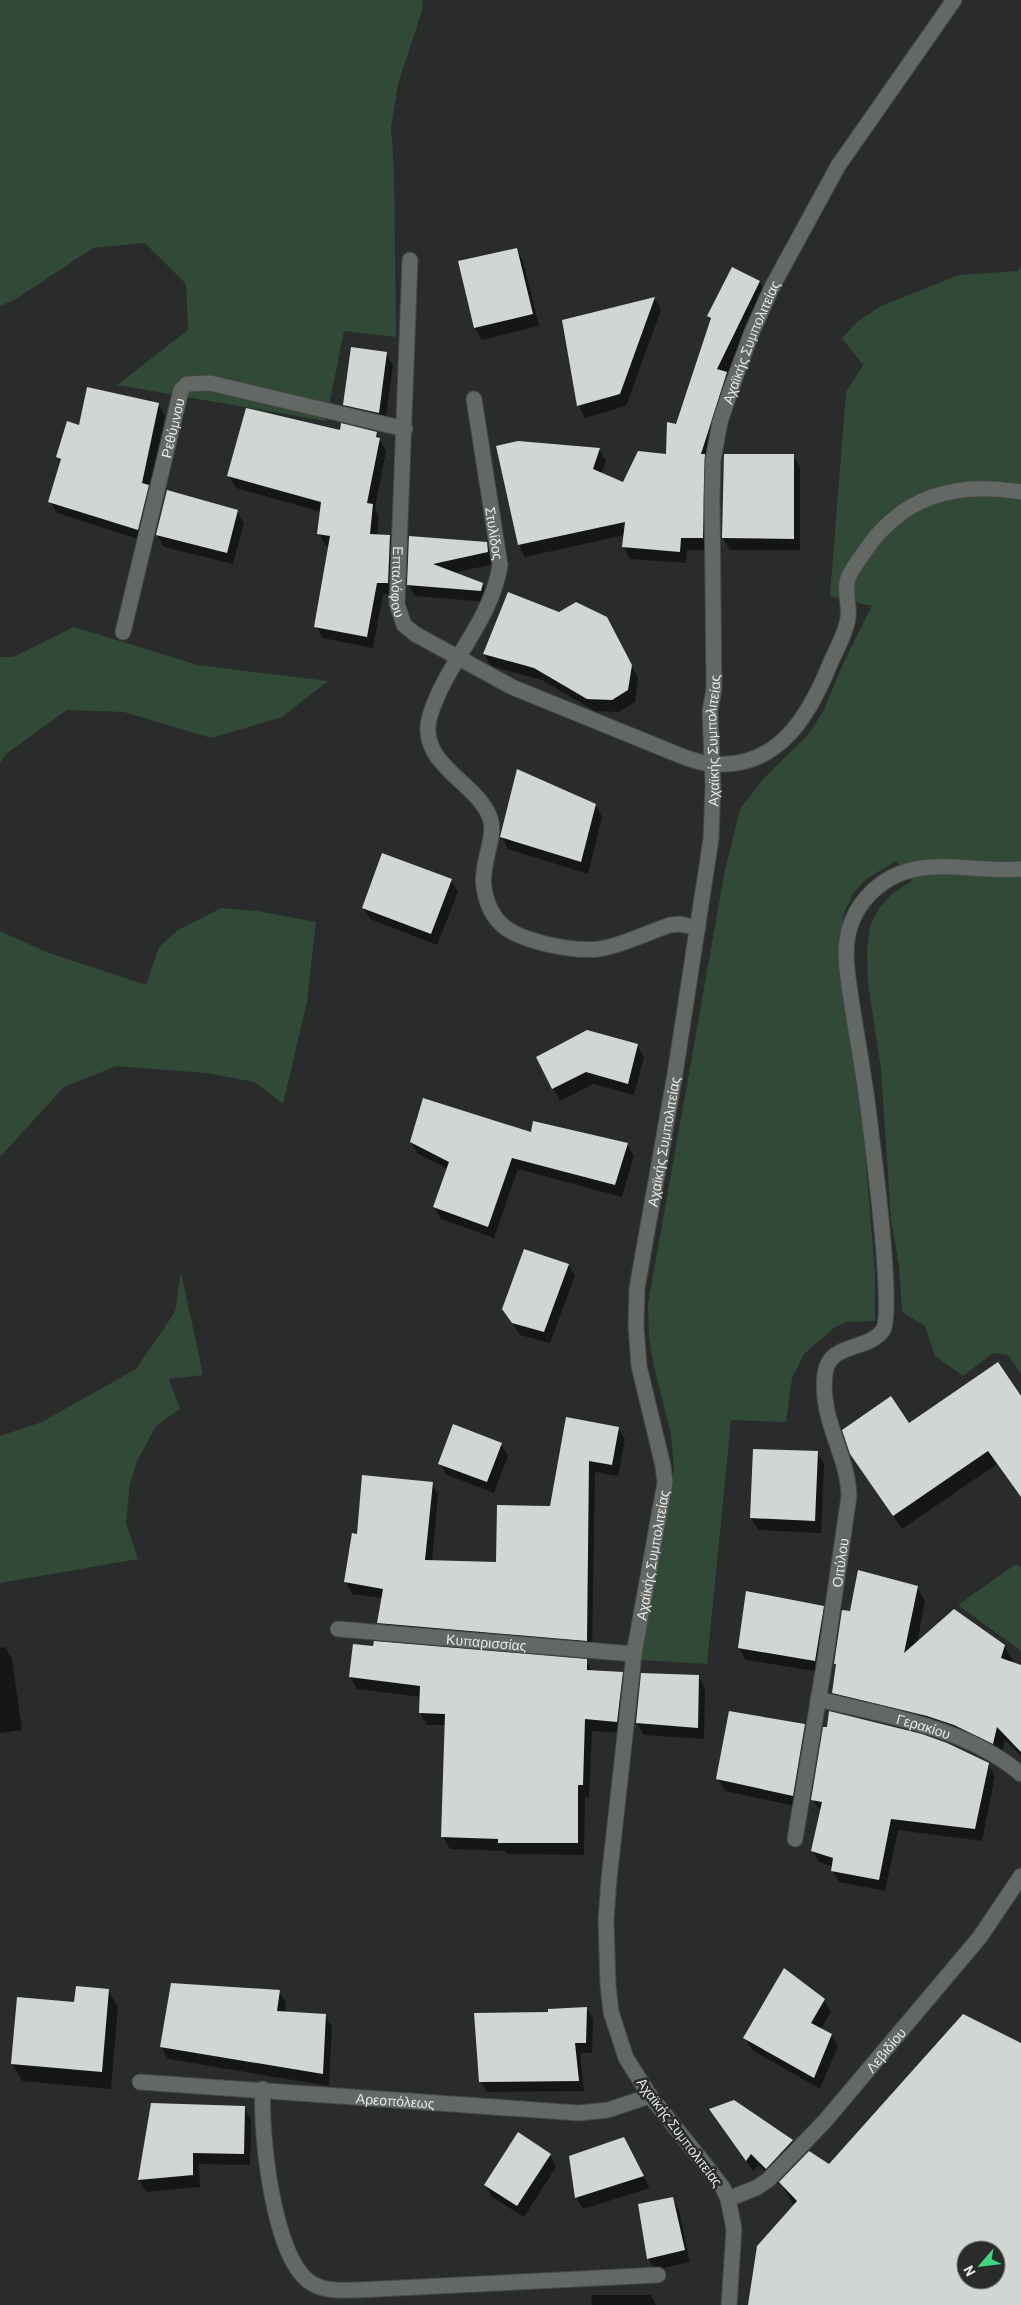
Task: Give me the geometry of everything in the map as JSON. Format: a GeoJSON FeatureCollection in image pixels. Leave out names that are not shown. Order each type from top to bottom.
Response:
{"type":"FeatureCollection","features":[{"type":"Feature","properties":{"kind":"street","name":"Αχαϊκής Συμπολιτείας"},"geometry":{"type":"LineString","coordinates":[[729,2305],[734,2229],[728,2199],[723,2188],[650,2096],[626,2058],[611,2012],[606,1953],[609,1879],[634,1654],[665,1482],[663,1466],[639,1366],[636,1326],[637,1288],[698,928],[710,839],[713,785],[710,711],[714,689],[713,460],[720,422],[752,332],[804,226],[838,166],[954,0]]}},
{"type":"Feature","properties":{"kind":"street","name":"Επταλόφου"},"geometry":{"type":"LineString","coordinates":[[410,260],[397,604],[404,625],[415,634],[512,687],[684,757],[711,764],[732,764],[759,756],[777,746],[798,726],[820,689],[848,618],[848,578],[869,545],[887,524],[904,509],[944,492],[964,489],[1021,492]]}},
{"type":"Feature","properties":{"kind":"street","name":"Ρεθύμνου"},"geometry":{"type":"LineString","coordinates":[[124,632],[181,390],[187,384],[210,383],[405,429]]}},
{"type":"Feature","properties":{"kind":"street","name":"Στυλίδος"},"geometry":{"type":"LineString","coordinates":[[474,399],[500,565],[498,580],[479,625],[457,658],[434,705],[428,731],[432,745],[443,764],[478,798],[490,818],[491,836],[485,858],[484,887],[491,911],[501,924],[517,936],[562,948],[578,950],[612,946],[670,925],[680,924],[698,928]]}},
{"type":"Feature","properties":{"kind":"street","name":"Οιτύλου"},"geometry":{"type":"LineString","coordinates":[[795,1839],[849,1496],[847,1474],[832,1433],[826,1408],[825,1371],[829,1362],[836,1354],[876,1337],[882,1330],[886,1320],[886,1287],[870,1125],[847,965],[847,941],[851,921],[863,902],[875,889],[886,881],[909,870],[943,865],[1021,869]]}},
{"type":"Feature","properties":{"kind":"street","name":"Κυπαρισσίας"},"geometry":{"type":"LineString","coordinates":[[338,1629],[634,1654]]}},
{"type":"Feature","properties":{"kind":"street","name":"Γερακίου"},"geometry":{"type":"LineString","coordinates":[[818,1699],[899,1719],[958,1738],[994,1755],[1021,1774]]}},
{"type":"Feature","properties":{"kind":"street","name":"Λεβιδίου"},"geometry":{"type":"LineString","coordinates":[[728,2199],[756,2188],[768,2180],[825,2121],[980,1937],[1021,1876]]}},
{"type":"Feature","properties":{"kind":"street","name":"Αρεοπόλεως"},"geometry":{"type":"LineString","coordinates":[[140,2082],[263,2089],[578,2113],[608,2110],[650,2096]]}},
{"type":"Feature","properties":{"kind":"street"},"geometry":{"type":"LineString","coordinates":[[263,2089],[262,2116],[266,2157],[285,2245],[291,2260],[301,2275],[316,2286],[330,2290],[358,2290],[658,2275]]}},
{"type":"Feature","properties":{"kind":"green space"},"geometry":{"type":"Polygon","coordinates":[[[0,0],[423,0],[422,11],[398,84],[391,128],[394,169],[396,337],[344,331],[326,421],[117,385],[188,330],[186,284],[145,243],[93,248],[16,299],[0,306],[0,0]]]}},
{"type":"Feature","properties":{"kind":"green space"},"geometry":{"type":"Polygon","coordinates":[[[1021,266],[1021,1374],[1008,1355],[993,1353],[963,1376],[935,1356],[925,1326],[902,1312],[899,1265],[891,1220],[881,1069],[868,983],[867,950],[870,926],[880,907],[892,894],[912,881],[896,861],[866,879],[853,894],[844,913],[838,951],[863,1125],[875,1273],[875,1321],[847,1322],[835,1327],[804,1354],[792,1378],[786,1422],[731,1420],[707,1664],[640,1660],[674,1468],[671,1435],[654,1367],[649,1338],[648,1304],[725,870],[740,809],[764,778],[807,736],[823,712],[843,664],[872,606],[830,596],[846,392],[863,365],[842,338],[858,321],[881,306],[959,275],[1018,271],[1021,266]]]}},
{"type":"Feature","properties":{"kind":"green space"},"geometry":{"type":"Polygon","coordinates":[[[74,627],[198,665],[328,681],[282,717],[211,738],[124,712],[67,710],[6,754],[0,763],[0,657],[13,657],[74,627]]]}},
{"type":"Feature","properties":{"kind":"green space"},"geometry":{"type":"Polygon","coordinates":[[[221,908],[257,911],[316,922],[307,1002],[283,1104],[255,1082],[206,1073],[116,1066],[64,1087],[0,1157],[0,931],[46,952],[146,985],[159,947],[178,930],[221,908]]]}},
{"type":"Feature","properties":{"kind":"green space"},"geometry":{"type":"Polygon","coordinates":[[[181,1272],[203,1375],[169,1379],[180,1409],[156,1426],[137,1461],[130,1484],[126,1523],[138,1559],[0,1583],[0,1436],[42,1422],[136,1369],[175,1312],[181,1272]]]}},
{"type":"Feature","properties":{"kind":"green space"},"geometry":{"type":"Polygon","coordinates":[[[1016,1564],[1021,1567],[1021,1651],[958,1605],[1016,1564]]]}},
{"type":"Feature","properties":{"kind":"building"},"geometry":{"type":"Polygon","coordinates":[[[517,248],[533,314],[474,328],[458,261],[517,248]]]}},
{"type":"Feature","properties":{"kind":"building"},"geometry":{"type":"Polygon","coordinates":[[[732,267],[760,281],[717,369],[727,372],[701,454],[705,454],[703,538],[681,538],[680,552],[622,547],[625,522],[518,545],[496,446],[518,441],[600,448],[593,469],[623,482],[638,451],[666,454],[667,422],[676,424],[711,318],[707,316],[732,267]]]}},
{"type":"Feature","properties":{"kind":"building"},"geometry":{"type":"Polygon","coordinates":[[[655,297],[620,394],[577,406],[562,320],[655,297]]]}},
{"type":"Feature","properties":{"kind":"building"},"geometry":{"type":"Polygon","coordinates":[[[351,347],[387,352],[379,413],[343,405],[351,347]]]}},
{"type":"Feature","properties":{"kind":"building"},"geometry":{"type":"Polygon","coordinates":[[[87,387],[159,403],[142,483],[149,485],[138,530],[48,502],[61,459],[56,457],[67,421],[79,425],[87,387]]]}},
{"type":"Feature","properties":{"kind":"building"},"geometry":{"type":"Polygon","coordinates":[[[246,408],[340,430],[341,423],[377,432],[376,437],[380,438],[367,503],[373,504],[370,534],[390,535],[388,583],[377,583],[367,637],[314,627],[330,536],[317,534],[321,502],[227,476],[246,408]]]}},
{"type":"Feature","properties":{"kind":"building"},"geometry":{"type":"Polygon","coordinates":[[[724,454],[794,454],[794,539],[722,538],[724,454]]]}},
{"type":"Feature","properties":{"kind":"building"},"geometry":{"type":"Polygon","coordinates":[[[167,490],[238,510],[227,553],[156,535],[167,490]]]}},
{"type":"Feature","properties":{"kind":"building"},"geometry":{"type":"Polygon","coordinates":[[[409,536],[487,542],[488,552],[433,564],[483,583],[481,591],[407,585],[409,536]]]}},
{"type":"Feature","properties":{"kind":"building"},"geometry":{"type":"Polygon","coordinates":[[[508,592],[559,612],[576,602],[607,617],[632,665],[628,690],[612,700],[587,699],[534,668],[483,654],[508,592]]]}},
{"type":"Feature","properties":{"kind":"building"},"geometry":{"type":"Polygon","coordinates":[[[517,769],[596,804],[581,862],[500,837],[517,769]]]}},
{"type":"Feature","properties":{"kind":"building"},"geometry":{"type":"Polygon","coordinates":[[[382,853],[452,879],[431,934],[362,908],[382,853]]]}},
{"type":"Feature","properties":{"kind":"building"},"geometry":{"type":"Polygon","coordinates":[[[587,1030],[638,1044],[628,1084],[586,1072],[552,1089],[536,1057],[587,1030]]]}},
{"type":"Feature","properties":{"kind":"building"},"geometry":{"type":"Polygon","coordinates":[[[423,1098],[531,1132],[533,1121],[628,1143],[615,1185],[512,1158],[488,1227],[433,1207],[449,1162],[410,1142],[423,1098]]]}},
{"type":"Feature","properties":{"kind":"building"},"geometry":{"type":"Polygon","coordinates":[[[524,1249],[569,1264],[544,1332],[512,1323],[502,1309],[524,1249]]]}},
{"type":"Feature","properties":{"kind":"building"},"geometry":{"type":"Polygon","coordinates":[[[998,1362],[1021,1396],[1021,1497],[988,1451],[893,1516],[850,1454],[842,1430],[891,1396],[909,1423],[998,1362]]]}},
{"type":"Feature","properties":{"kind":"building"},"geometry":{"type":"Polygon","coordinates":[[[566,1417],[619,1427],[612,1465],[589,1461],[587,1641],[377,1623],[383,1589],[344,1582],[352,1533],[357,1534],[362,1475],[433,1482],[425,1560],[496,1562],[497,1505],[550,1506],[566,1417]]]}},
{"type":"Feature","properties":{"kind":"building"},"geometry":{"type":"Polygon","coordinates":[[[453,1424],[502,1443],[487,1482],[438,1464],[453,1424]]]}},
{"type":"Feature","properties":{"kind":"building"},"geometry":{"type":"Polygon","coordinates":[[[753,1449],[818,1451],[815,1521],[750,1518],[753,1449]]]}},
{"type":"Feature","properties":{"kind":"building"},"geometry":{"type":"Polygon","coordinates":[[[858,1570],[918,1586],[904,1653],[954,1609],[1005,1645],[1001,1658],[1021,1665],[1021,1752],[997,1727],[993,1744],[954,1725],[927,1716],[832,1693],[842,1610],[850,1611],[858,1570]]]}},
{"type":"Feature","properties":{"kind":"building"},"geometry":{"type":"Polygon","coordinates":[[[746,1591],[824,1606],[815,1661],[738,1648],[746,1591]]]}},
{"type":"Feature","properties":{"kind":"building"},"geometry":{"type":"Polygon","coordinates":[[[374,1641],[587,1659],[587,1670],[623,1672],[617,1722],[585,1719],[583,1785],[578,1785],[578,1843],[498,1843],[498,1839],[441,1837],[445,1714],[419,1713],[420,1686],[349,1677],[353,1644],[373,1646],[374,1641]]]}},
{"type":"Feature","properties":{"kind":"building"},"geometry":{"type":"Polygon","coordinates":[[[641,1673],[699,1675],[698,1728],[636,1723],[641,1673]]]}},
{"type":"Feature","properties":{"kind":"building"},"geometry":{"type":"Polygon","coordinates":[[[729,1711],[805,1724],[793,1796],[716,1779],[729,1711]]]}},
{"type":"Feature","properties":{"kind":"building"},"geometry":{"type":"Polygon","coordinates":[[[829,1711],[922,1734],[947,1743],[989,1763],[975,1829],[891,1819],[879,1880],[831,1871],[833,1858],[811,1851],[822,1802],[811,1800],[823,1727],[827,1727],[829,1711]]]}},
{"type":"Feature","properties":{"kind":"building"},"geometry":{"type":"Polygon","coordinates":[[[784,1968],[825,1999],[811,2023],[832,2034],[814,2078],[743,2038],[784,1968]]]}},
{"type":"Feature","properties":{"kind":"building"},"geometry":{"type":"Polygon","coordinates":[[[171,1983],[280,1990],[277,2011],[326,2014],[323,2074],[160,2047],[171,1983]]]}},
{"type":"Feature","properties":{"kind":"building"},"geometry":{"type":"Polygon","coordinates":[[[76,1986],[109,1989],[102,2072],[11,2064],[17,1997],[74,2002],[76,1986]]]}},
{"type":"Feature","properties":{"kind":"building"},"geometry":{"type":"Polygon","coordinates":[[[587,2007],[586,2043],[575,2043],[579,2081],[479,2082],[474,2013],[548,2012],[548,2009],[587,2007]]]}},
{"type":"Feature","properties":{"kind":"building"},"geometry":{"type":"Polygon","coordinates":[[[963,2014],[1021,2043],[1021,2305],[748,2305],[757,2246],[797,2201],[779,2182],[809,2151],[829,2164],[963,2014]]]}},
{"type":"Feature","properties":{"kind":"building"},"geometry":{"type":"Polygon","coordinates":[[[734,2100],[793,2140],[766,2169],[751,2154],[746,2161],[709,2109],[734,2100]]]}},
{"type":"Feature","properties":{"kind":"building"},"geometry":{"type":"Polygon","coordinates":[[[151,2103],[245,2106],[244,2154],[193,2153],[193,2175],[138,2180],[151,2103]]]}},
{"type":"Feature","properties":{"kind":"building"},"geometry":{"type":"Polygon","coordinates":[[[518,2132],[551,2154],[517,2206],[484,2185],[518,2132]]]}},
{"type":"Feature","properties":{"kind":"building"},"geometry":{"type":"Polygon","coordinates":[[[624,2137],[644,2176],[575,2198],[569,2156],[624,2137]]]}},
{"type":"Feature","properties":{"kind":"building"},"geometry":{"type":"Polygon","coordinates":[[[673,2197],[685,2250],[647,2259],[638,2204],[673,2197]]]}}]}
